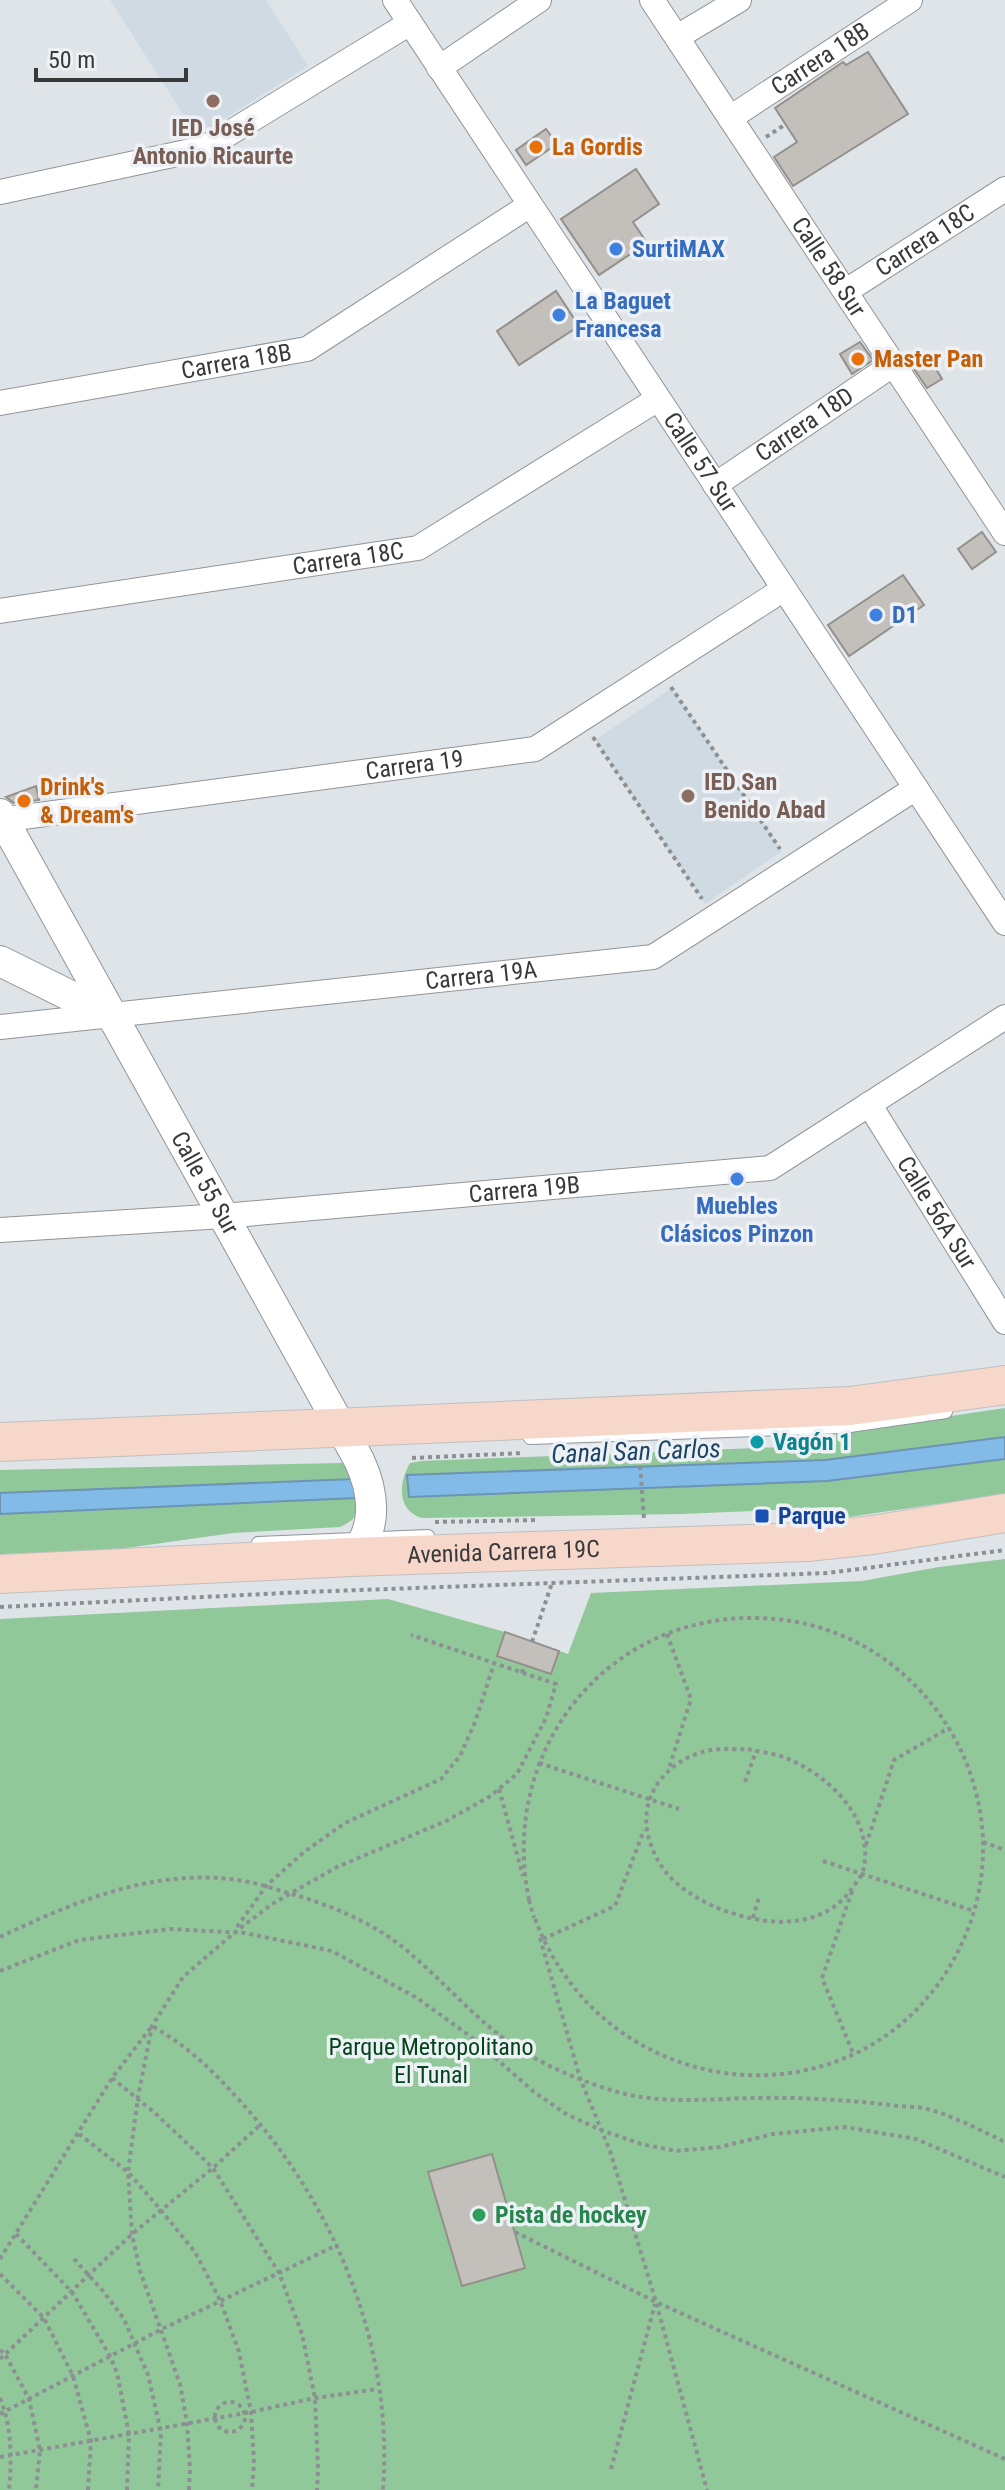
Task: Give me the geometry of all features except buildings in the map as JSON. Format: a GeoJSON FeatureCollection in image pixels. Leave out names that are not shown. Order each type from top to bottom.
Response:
{"type":"FeatureCollection","features":[{"type":"Feature","properties":{"kind":"main road"},"geometry":{"type":"LineString","coordinates":[[0,1442],[348,1440],[850,1406],[1005,1385]]}},
{"type":"Feature","properties":{"kind":"main road","name":"Avenida Carrera 19C"},"geometry":{"type":"LineString","coordinates":[[0,1574],[358,1547],[557,1567],[840,1540],[1005,1513]]}},
{"type":"Feature","properties":{"kind":"street","name":"Calle 57 Sur"},"geometry":{"type":"LineString","coordinates":[[395,0],[916,788],[998,896],[1005,923]]}},
{"type":"Feature","properties":{"kind":"street"},"geometry":{"type":"LineString","coordinates":[[439,68],[539,0]]}},
{"type":"Feature","properties":{"kind":"street","name":"Calle 58 Sur"},"geometry":{"type":"LineString","coordinates":[[652,0],[894,364],[1001,516]]}},
{"type":"Feature","properties":{"kind":"street"},"geometry":{"type":"LineString","coordinates":[[677,37],[739,0]]}},
{"type":"Feature","properties":{"kind":"street","name":"Carrera 18B"},"geometry":{"type":"LineString","coordinates":[[730,118],[910,0]]}},
{"type":"Feature","properties":{"kind":"street"},"geometry":{"type":"LineString","coordinates":[[0,192],[205,148],[410,23]]}},
{"type":"Feature","properties":{"kind":"street","name":"Carrera 18C"},"geometry":{"type":"LineString","coordinates":[[846,291],[1005,189]]}},
{"type":"Feature","properties":{"kind":"street","name":"Carrera 18B"},"geometry":{"type":"LineString","coordinates":[[0,403],[307,349],[530,205]]}},
{"type":"Feature","properties":{"kind":"street","name":"Carrera 18D"},"geometry":{"type":"LineString","coordinates":[[715,485],[894,364]]}},
{"type":"Feature","properties":{"kind":"street","name":"Carrera 18C"},"geometry":{"type":"LineString","coordinates":[[0,611],[418,548],[658,399]]}},
{"type":"Feature","properties":{"kind":"street","name":"Carrera 19"},"geometry":{"type":"LineString","coordinates":[[1,818],[535,749],[784,589]]}},
{"type":"Feature","properties":{"kind":"street","name":"Carrera 19A"},"geometry":{"type":"LineString","coordinates":[[0,1027],[653,957],[916,788]]}},
{"type":"Feature","properties":{"kind":"street","name":"Calle 55 Sur"},"geometry":{"type":"LineString","coordinates":[[1,818],[365,1471],[371,1495],[371,1521],[358,1547]]}},
{"type":"Feature","properties":{"kind":"street"},"geometry":{"type":"LineString","coordinates":[[0,961],[111,1016]]}},
{"type":"Feature","properties":{"kind":"street","name":"Carrera 19B"},"geometry":{"type":"LineString","coordinates":[[0,1230],[223,1216],[770,1168],[1005,1017]]}},
{"type":"Feature","properties":{"kind":"street","name":"Calle 56A Sur"},"geometry":{"type":"LineString","coordinates":[[869,1104],[1005,1322]]}},
{"type":"Feature","properties":{"kind":"lane"},"geometry":{"type":"LineString","coordinates":[[518,1439],[843,1427],[958,1410]]}},
{"type":"Feature","properties":{"kind":"lane"},"geometry":{"type":"LineString","coordinates":[[912,1515],[1005,1501]]}},
{"type":"Feature","properties":{"kind":"lane"},"geometry":{"type":"LineString","coordinates":[[242,1544],[358,1547],[446,1535]]}},
{"type":"Feature","properties":{"kind":"lane"},"geometry":{"type":"LineString","coordinates":[[0,1563],[153,1553]]}},
{"type":"Feature","properties":{"kind":"path"},"geometry":{"type":"LineString","coordinates":[[659,669],[793,868]]}},
{"type":"Feature","properties":{"kind":"path"},"geometry":{"type":"LineString","coordinates":[[581,719],[714,918]]}},
{"type":"Feature","properties":{"kind":"path"},"geometry":{"type":"LineString","coordinates":[[639,1448],[644,1519]]}},
{"type":"Feature","properties":{"kind":"path"},"geometry":{"type":"LineString","coordinates":[[532,1642],[557,1567]]}},
{"type":"Feature","properties":{"kind":"path"},"geometry":{"type":"LineString","coordinates":[[0,1607],[305,1592],[557,1567],[667,1580]]}},
{"type":"Feature","properties":{"kind":"path"},"geometry":{"type":"LineString","coordinates":[[529,1900],[523,1830],[529,1795],[539,1763],[560,1721],[588,1686],[630,1653],[667,1634],[713,1621],[749,1618],[785,1620],[820,1628],[862,1645],[899,1670],[925,1695],[949,1728],[964,1755],[973,1781],[980,1807],[983,1842],[980,1883],[974,1911],[957,1952],[930,1993],[895,2027],[853,2053],[807,2069],[767,2075],[726,2073],[678,2062],[633,2042],[594,2011],[572,1987],[543,1939],[534,1916]]}},
{"type":"Feature","properties":{"kind":"path"},"geometry":{"type":"LineString","coordinates":[[667,1634],[691,1699],[669,1770]]}},
{"type":"Feature","properties":{"kind":"path"},"geometry":{"type":"LineString","coordinates":[[0,2259],[112,2078],[152,2026],[183,1977],[272,1904],[337,1867],[446,1821],[489,1797],[517,1774],[546,1718],[556,1684],[411,1635]]}},
{"type":"Feature","properties":{"kind":"path"},"geometry":{"type":"LineString","coordinates":[[234,1933],[266,1886],[304,1852],[345,1823],[441,1779],[460,1756],[494,1664]]}},
{"type":"Feature","properties":{"kind":"path"},"geometry":{"type":"LineString","coordinates":[[522,1673],[524,1665]]}},
{"type":"Feature","properties":{"kind":"path"},"geometry":{"type":"LineString","coordinates":[[864,1849],[894,1760],[949,1728]]}},
{"type":"Feature","properties":{"kind":"path"},"geometry":{"type":"LineString","coordinates":[[543,1939],[615,1906],[645,1828],[649,1798],[660,1778],[681,1760],[711,1750],[756,1751],[781,1756],[830,1785],[851,1810],[863,1835],[863,1874],[830,1911],[786,1923],[752,1919],[719,1909],[691,1895],[670,1878],[655,1856],[645,1828]]}},
{"type":"Feature","properties":{"kind":"path"},"geometry":{"type":"LineString","coordinates":[[745,1782],[756,1751]]}},
{"type":"Feature","properties":{"kind":"path"},"geometry":{"type":"LineString","coordinates":[[539,1763],[679,1809]]}},
{"type":"Feature","properties":{"kind":"path"},"geometry":{"type":"LineString","coordinates":[[499,1789],[580,2078],[601,2130],[656,2302],[707,2490]]}},
{"type":"Feature","properties":{"kind":"path"},"geometry":{"type":"LineString","coordinates":[[983,1842],[1005,1850]]}},
{"type":"Feature","properties":{"kind":"path"},"geometry":{"type":"LineString","coordinates":[[823,1861],[974,1911]]}},
{"type":"Feature","properties":{"kind":"path"},"geometry":{"type":"LineString","coordinates":[[0,1937],[82,1900],[126,1886],[211,1877],[249,1882],[322,1903],[368,1925],[409,1952],[515,2046],[551,2067],[622,2093],[704,2101],[774,2098],[847,2100],[926,2108],[1005,2142]]}},
{"type":"Feature","properties":{"kind":"path"},"geometry":{"type":"LineString","coordinates":[[853,2053],[822,1978],[854,1885]]}},
{"type":"Feature","properties":{"kind":"path"},"geometry":{"type":"LineString","coordinates":[[752,1919],[759,1897]]}},
{"type":"Feature","properties":{"kind":"path"},"geometry":{"type":"LineString","coordinates":[[0,1971],[79,1940],[170,1929],[234,1933],[332,1951],[417,1998],[474,2039],[534,2092],[566,2114],[641,2144],[676,2151],[720,2147],[773,2134],[845,2127],[916,2139],[1005,2177]]}},
{"type":"Feature","properties":{"kind":"path"},"geometry":{"type":"LineString","coordinates":[[152,2026],[128,2172],[132,2234],[140,2271],[180,2384],[187,2423],[189,2490]]}},
{"type":"Feature","properties":{"kind":"path"},"geometry":{"type":"LineString","coordinates":[[152,2026],[178,2041],[213,2072],[261,2124],[308,2189],[337,2245],[364,2319],[378,2389],[383,2490]]}},
{"type":"Feature","properties":{"kind":"path"},"geometry":{"type":"LineString","coordinates":[[112,2078],[138,2097],[213,2168],[279,2273],[302,2334],[315,2398],[317,2490]]}},
{"type":"Feature","properties":{"kind":"path"},"geometry":{"type":"LineString","coordinates":[[0,2359],[132,2234],[261,2124]]}},
{"type":"Feature","properties":{"kind":"path"},"geometry":{"type":"LineString","coordinates":[[79,2134],[128,2172],[160,2209],[195,2252],[220,2300],[239,2352],[254,2463],[252,2490]]}},
{"type":"Feature","properties":{"kind":"path"},"geometry":{"type":"LineString","coordinates":[[515,2232],[656,2302],[1005,2459]]}},
{"type":"Feature","properties":{"kind":"path"},"geometry":{"type":"LineString","coordinates":[[16,2234],[72,2292],[110,2356],[117,2373],[129,2434],[127,2490]]}},
{"type":"Feature","properties":{"kind":"path"},"geometry":{"type":"LineString","coordinates":[[3,2412],[220,2300],[337,2245]]}},
{"type":"Feature","properties":{"kind":"path"},"geometry":{"type":"LineString","coordinates":[[74,2259],[124,2319],[148,2375],[160,2428],[158,2490]]}},
{"type":"Feature","properties":{"kind":"path"},"geometry":{"type":"LineString","coordinates":[[0,2274],[44,2318],[73,2376],[91,2441],[88,2490]]}},
{"type":"Feature","properties":{"kind":"path"},"geometry":{"type":"LineString","coordinates":[[611,2469],[656,2302]]}},
{"type":"Feature","properties":{"kind":"path"},"geometry":{"type":"LineString","coordinates":[[0,2350],[29,2399],[40,2450],[36,2490]]}},
{"type":"Feature","properties":{"kind":"path"},"geometry":{"type":"LineString","coordinates":[[0,2457],[378,2389]]}},
{"type":"Feature","properties":{"kind":"path"},"geometry":{"type":"LineString","coordinates":[[0,2398],[12,2455],[9,2490]]}},
{"type":"Feature","properties":{"kind":"path"},"geometry":{"type":"LineString","coordinates":[[229,2402],[238,2404],[248,2413],[242,2425],[230,2431],[221,2428],[216,2418],[217,2410],[229,2402]]}},
{"type":"Feature","properties":{"kind":"shaded area","name":"IED José Antonio Ricaurte"},"geometry":{"type":"Polygon","coordinates":[[[110,0],[266,0],[308,66],[197,136],[110,0]]]}},
{"type":"Feature","properties":{"kind":"shaded area","name":"IED San Benido Abad"},"geometry":{"type":"Polygon","coordinates":[[[672,688],[782,851],[705,904],[595,740],[672,688]]]}},
{"type":"Feature","properties":{"kind":"green space"},"geometry":{"type":"Polygon","coordinates":[[[1005,1408],[1005,1494],[842,1518],[841,1507],[682,1514],[422,1518],[408,1509],[402,1495],[410,1463],[421,1461],[836,1445],[836,1433],[1005,1408]]]}},
{"type":"Feature","properties":{"kind":"green space"},"geometry":{"type":"Polygon","coordinates":[[[342,1463],[354,1482],[357,1507],[352,1520],[340,1527],[233,1533],[105,1551],[0,1554],[0,1470],[342,1463]]]}},
{"type":"Feature","properties":{"kind":"green space","name":"Parque Metropolitano El Tunal"},"geometry":{"type":"Polygon","coordinates":[[[1005,1559],[1005,2490],[0,2490],[0,1619],[388,1599],[505,1632],[568,1654],[591,1593],[862,1581],[1005,1559]]]}},
{"type":"Feature","properties":{"kind":"water"},"geometry":{"type":"Polygon","coordinates":[[[1005,1437],[1005,1459],[827,1481],[409,1497],[407,1475],[825,1460],[1005,1437]]]}},
{"type":"Feature","properties":{"kind":"water"},"geometry":{"type":"Polygon","coordinates":[[[354,1479],[356,1498],[0,1514],[0,1493],[354,1479]]]}},
{"type":"Feature","properties":{"kind":"place","name":"IED José Antonio Ricaurte"},"geometry":{"type":"Point","coordinates":[213,101]}},
{"type":"Feature","properties":{"kind":"place","name":"La Gordis"},"geometry":{"type":"Point","coordinates":[536,147]}},
{"type":"Feature","properties":{"kind":"place","name":"SurtiMAX"},"geometry":{"type":"Point","coordinates":[616,249]}},
{"type":"Feature","properties":{"kind":"place","name":"La Baguet Francesa"},"geometry":{"type":"Point","coordinates":[559,315]}},
{"type":"Feature","properties":{"kind":"place","name":"Master Pan"},"geometry":{"type":"Point","coordinates":[858,359]}},
{"type":"Feature","properties":{"kind":"place","name":"D1"},"geometry":{"type":"Point","coordinates":[876,615]}},
{"type":"Feature","properties":{"kind":"place","name":"IED San Benido Abad"},"geometry":{"type":"Point","coordinates":[688,796]}},
{"type":"Feature","properties":{"kind":"place","name":"Drink's & Dream's"},"geometry":{"type":"Point","coordinates":[24,801]}},
{"type":"Feature","properties":{"kind":"place","name":"Muebles Clásicos Pinzon"},"geometry":{"type":"Point","coordinates":[737,1179]}},
{"type":"Feature","properties":{"kind":"place","name":"Vagón 1"},"geometry":{"type":"Point","coordinates":[757,1442]}},
{"type":"Feature","properties":{"kind":"place","name":"Parque"},"geometry":{"type":"Point","coordinates":[762,1516]}},
{"type":"Feature","properties":{"kind":"place","name":"Pista de hockey"},"geometry":{"type":"Point","coordinates":[479,2215]}},
{"type":"Feature","properties":{"kind":"water label","name":"Canal San Carlos"},"geometry":{"type":"Point","coordinates":[636,1451]}}]}
